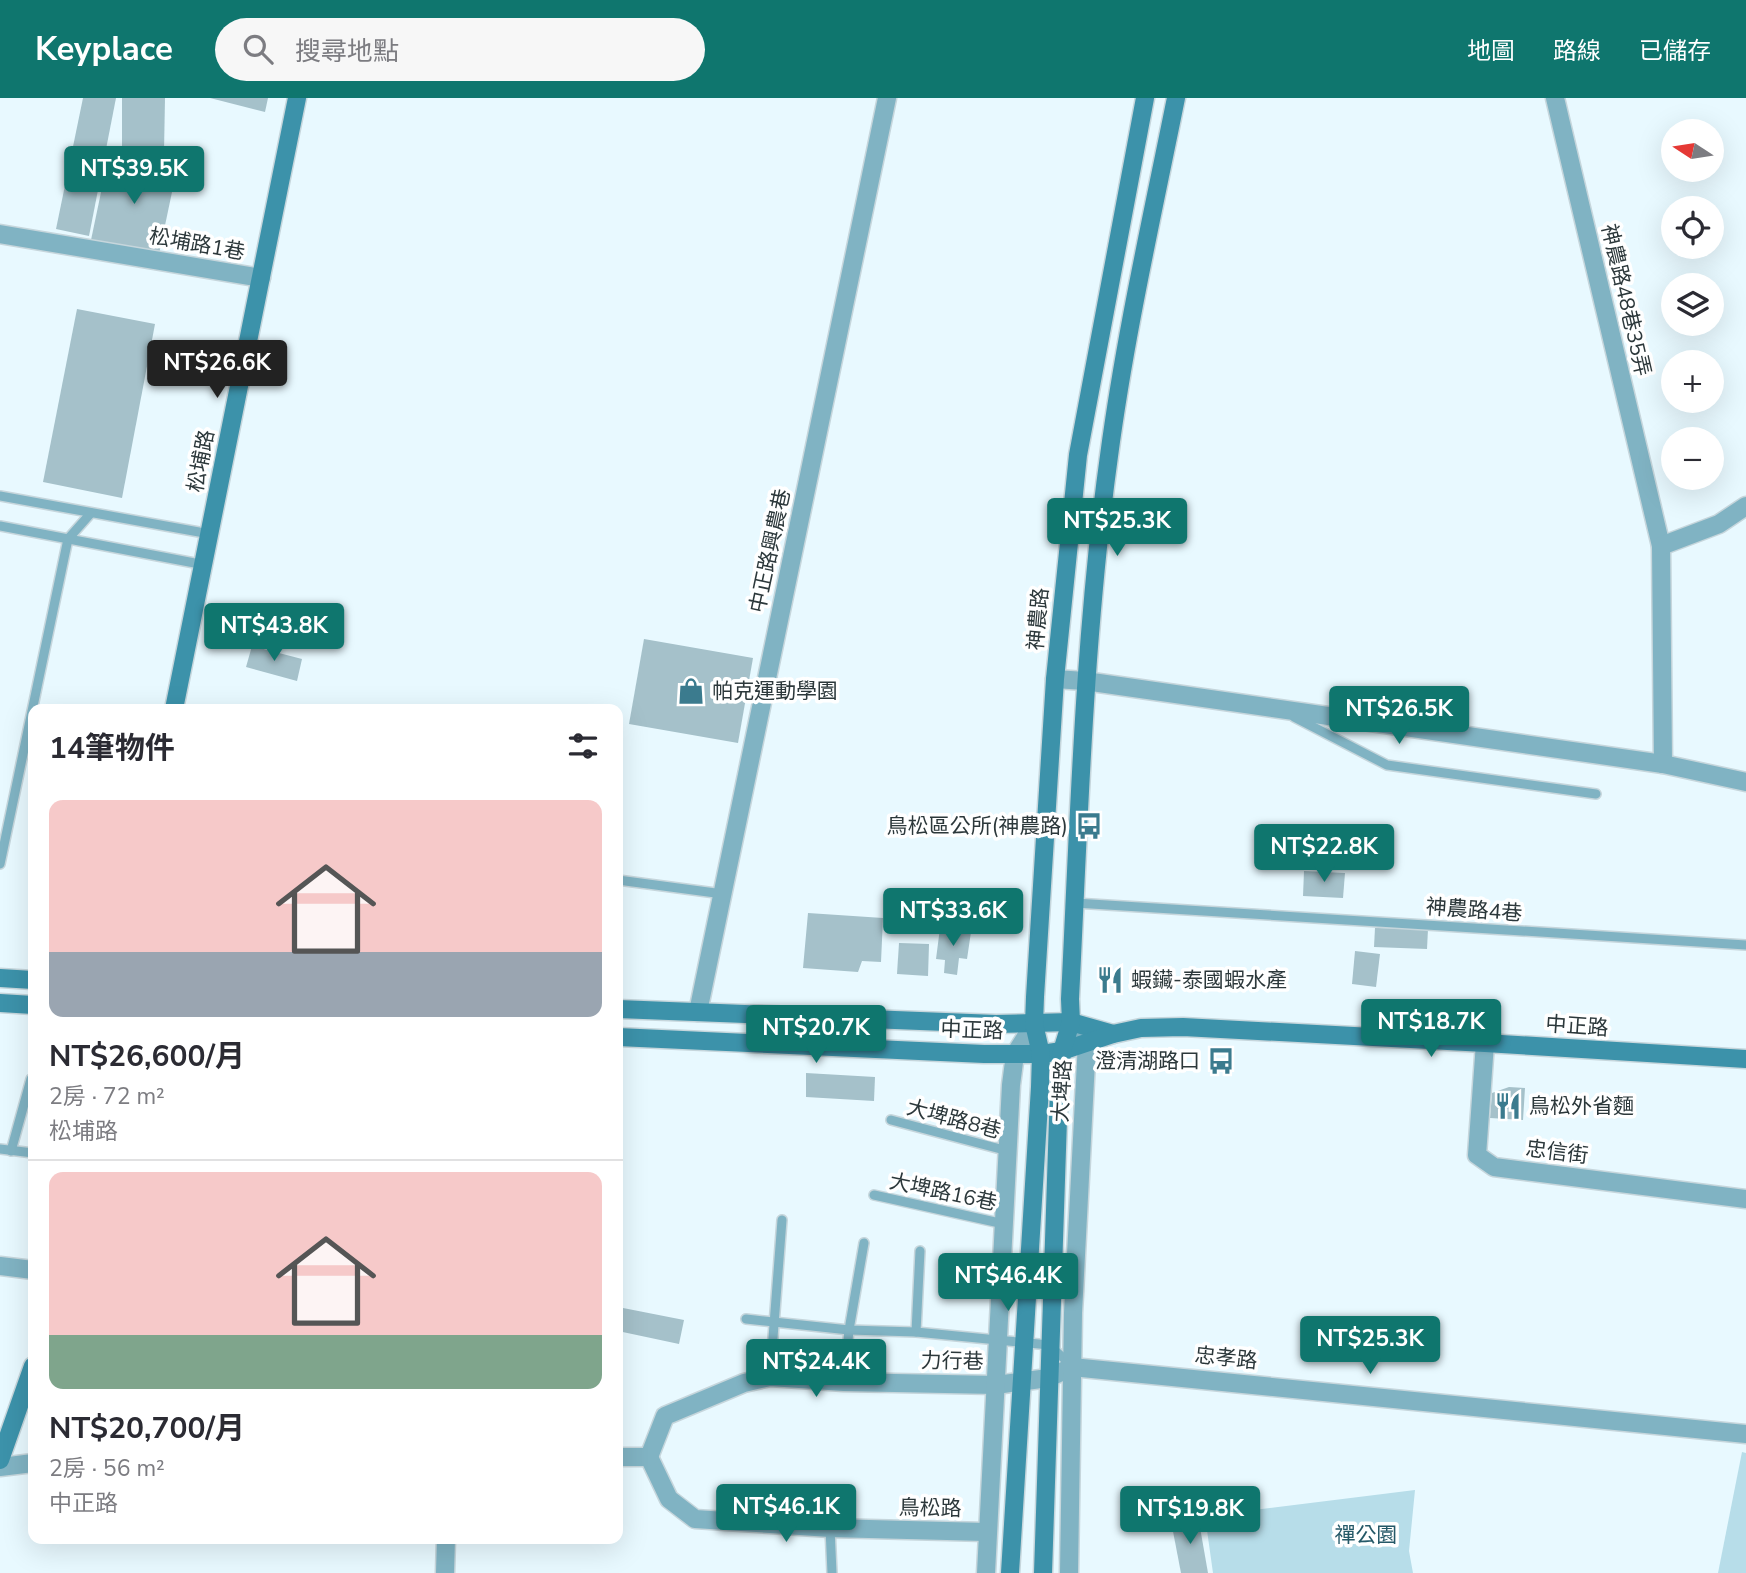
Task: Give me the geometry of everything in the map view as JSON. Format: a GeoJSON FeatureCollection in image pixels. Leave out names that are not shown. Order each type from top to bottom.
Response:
{"type":"FeatureCollection","features":[{"type":"Feature","properties":{"kind":"main road","name":"松埔路"},"geometry":{"type":"LineString","coordinates":[[175,704],[297,98]]}},
{"type":"Feature","properties":{"kind":"main road","name":"神農路"},"geometry":{"type":"LineString","coordinates":[[1034,1024],[1055,679],[1078,455],[1145,98]]}},
{"type":"Feature","properties":{"kind":"main road"},"geometry":{"type":"LineString","coordinates":[[1071,1022],[1085,681],[1092,603],[1121,374],[1176,98]]}},
{"type":"Feature","properties":{"kind":"main road"},"geometry":{"type":"LineString","coordinates":[[1132,167],[1161,173]]}},
{"type":"Feature","properties":{"kind":"main road"},"geometry":{"type":"LineString","coordinates":[[0,978],[28,980]]}},
{"type":"Feature","properties":{"kind":"main road"},"geometry":{"type":"LineString","coordinates":[[0,1003],[28,1005]]}},
{"type":"Feature","properties":{"kind":"main road","name":"中正路"},"geometry":{"type":"LineString","coordinates":[[623,1009],[1034,1024],[1071,1022],[1113,1034]]}},
{"type":"Feature","properties":{"kind":"main road","name":"大埤路"},"geometry":{"type":"LineString","coordinates":[[1043,1573],[1049,1345],[1062,1051],[1071,1022]]}},
{"type":"Feature","properties":{"kind":"main road","name":"大埤路"},"geometry":{"type":"LineString","coordinates":[[1010,1573],[1026,1343],[1041,1054],[1034,1024]]}},
{"type":"Feature","properties":{"kind":"main road","name":"中正路"},"geometry":{"type":"LineString","coordinates":[[623,1037],[1041,1054],[1062,1051],[1141,1028],[1183,1027],[1485,1042],[1746,1059]]}},
{"type":"Feature","properties":{"kind":"main road"},"geometry":{"type":"LineString","coordinates":[[0,1460],[28,1380]]}},
{"type":"Feature","properties":{"kind":"street","name":"中正路興農巷"},"geometry":{"type":"LineString","coordinates":[[698,1012],[887,98]]}},
{"type":"Feature","properties":{"kind":"street","name":"神農路48巷35弄"},"geometry":{"type":"LineString","coordinates":[[1555,98],[1661,546],[1663,764]]}},
{"type":"Feature","properties":{"kind":"street","name":"松埔路1巷"},"geometry":{"type":"LineString","coordinates":[[0,234],[261,278]]}},
{"type":"Feature","properties":{"kind":"street"},"geometry":{"type":"LineString","coordinates":[[1661,546],[1700,533],[1746,506]]}},
{"type":"Feature","properties":{"kind":"street"},"geometry":{"type":"LineString","coordinates":[[1055,679],[1085,681],[1663,764],[1746,782]]}},
{"type":"Feature","properties":{"kind":"street","name":"大埤路"},"geometry":{"type":"LineString","coordinates":[[1069,1573],[1072,1367],[1087,1042],[1071,1022]]}},
{"type":"Feature","properties":{"kind":"street"},"geometry":{"type":"LineString","coordinates":[[986,1573],[986,1532],[1015,1054],[1034,1024]]}},
{"type":"Feature","properties":{"kind":"street","name":"忠信街"},"geometry":{"type":"LineString","coordinates":[[1485,1042],[1477,1155],[1494,1167],[1746,1199]]}},
{"type":"Feature","properties":{"kind":"street"},"geometry":{"type":"LineString","coordinates":[[0,1266],[28,1269]]}},
{"type":"Feature","properties":{"kind":"street"},"geometry":{"type":"LineString","coordinates":[[996,1385],[1048,1378],[1072,1367]]}},
{"type":"Feature","properties":{"kind":"street","name":"忠孝路"},"geometry":{"type":"LineString","coordinates":[[1072,1367],[1746,1434]]}},
{"type":"Feature","properties":{"kind":"street","name":"力行巷"},"geometry":{"type":"LineString","coordinates":[[649,1457],[665,1416],[744,1383],[770,1377],[844,1382],[996,1385]]}},
{"type":"Feature","properties":{"kind":"street"},"geometry":{"type":"LineString","coordinates":[[623,1457],[649,1457]]}},
{"type":"Feature","properties":{"kind":"street","name":"鳥松路"},"geometry":{"type":"LineString","coordinates":[[649,1457],[669,1499],[695,1519],[830,1528],[986,1532]]}},
{"type":"Feature","properties":{"kind":"street"},"geometry":{"type":"LineString","coordinates":[[0,1467],[28,1463]]}},
{"type":"Feature","properties":{"kind":"street"},"geometry":{"type":"LineString","coordinates":[[446,1544],[446,1573]]}},
{"type":"Feature","properties":{"kind":"lane"},"geometry":{"type":"LineString","coordinates":[[0,496],[210,534]]}},
{"type":"Feature","properties":{"kind":"lane"},"geometry":{"type":"LineString","coordinates":[[33,704],[68,539],[91,513]]}},
{"type":"Feature","properties":{"kind":"lane"},"geometry":{"type":"LineString","coordinates":[[0,526],[205,565]]}},
{"type":"Feature","properties":{"kind":"lane"},"geometry":{"type":"LineString","coordinates":[[1280,709],[1387,765],[1596,794]]}},
{"type":"Feature","properties":{"kind":"lane"},"geometry":{"type":"LineString","coordinates":[[0,864],[28,730]]}},
{"type":"Feature","properties":{"kind":"lane"},"geometry":{"type":"LineString","coordinates":[[623,881],[723,894]]}},
{"type":"Feature","properties":{"kind":"lane","name":"神農路4巷"},"geometry":{"type":"LineString","coordinates":[[1075,903],[1746,945]]}},
{"type":"Feature","properties":{"kind":"lane"},"geometry":{"type":"LineString","coordinates":[[11,1151],[28,1090]]}},
{"type":"Feature","properties":{"kind":"lane","name":"大埤路8巷"},"geometry":{"type":"LineString","coordinates":[[891,1120],[1008,1151]]}},
{"type":"Feature","properties":{"kind":"lane"},"geometry":{"type":"LineString","coordinates":[[0,1149],[28,1153]]}},
{"type":"Feature","properties":{"kind":"lane","name":"大埤路16巷"},"geometry":{"type":"LineString","coordinates":[[874,1195],[1004,1224]]}},
{"type":"Feature","properties":{"kind":"lane"},"geometry":{"type":"LineString","coordinates":[[770,1377],[782,1220]]}},
{"type":"Feature","properties":{"kind":"lane"},"geometry":{"type":"LineString","coordinates":[[844,1382],[849,1329],[864,1243]]}},
{"type":"Feature","properties":{"kind":"lane"},"geometry":{"type":"LineString","coordinates":[[916,1332],[920,1251]]}},
{"type":"Feature","properties":{"kind":"lane"},"geometry":{"type":"LineString","coordinates":[[746,1320],[1049,1345],[1072,1367]]}},
{"type":"Feature","properties":{"kind":"lane"},"geometry":{"type":"LineString","coordinates":[[830,1528],[832,1573]]}},
{"type":"Feature","properties":{"kind":"green space"},"geometry":{"type":"Polygon","coordinates":[[[1742,1452],[1746,1453],[1746,1573],[1718,1573],[1742,1452]]]}},
{"type":"Feature","properties":{"kind":"green space","name":"禪公園"},"geometry":{"type":"Polygon","coordinates":[[[1415,1490],[1409,1551],[1413,1573],[1213,1573],[1205,1516],[1415,1490]]]}},
{"type":"Feature","properties":{"kind":"building"},"geometry":{"type":"Polygon","coordinates":[[[83,98],[116,98],[89,236],[56,229],[83,98]]]}},
{"type":"Feature","properties":{"kind":"building"},"geometry":{"type":"Polygon","coordinates":[[[122,98],[165,98],[164,152],[122,152],[122,98]]]}},
{"type":"Feature","properties":{"kind":"building"},"geometry":{"type":"Polygon","coordinates":[[[210,98],[268,98],[265,112],[210,98]]]}},
{"type":"Feature","properties":{"kind":"building"},"geometry":{"type":"Polygon","coordinates":[[[108,159],[176,173],[159,254],[91,240],[108,159]]]}},
{"type":"Feature","properties":{"kind":"building"},"geometry":{"type":"Polygon","coordinates":[[[77,309],[155,324],[122,498],[43,482],[77,309]]]}},
{"type":"Feature","properties":{"kind":"building","name":"帕克運動學園"},"geometry":{"type":"Polygon","coordinates":[[[644,639],[753,658],[738,743],[629,724],[644,639]]]}},
{"type":"Feature","properties":{"kind":"building"},"geometry":{"type":"Polygon","coordinates":[[[252,646],[302,659],[297,681],[246,667],[252,646]]]}},
{"type":"Feature","properties":{"kind":"building"},"geometry":{"type":"Polygon","coordinates":[[[1304,871],[1345,873],[1343,898],[1303,896],[1304,871]]]}},
{"type":"Feature","properties":{"kind":"building"},"geometry":{"type":"Polygon","coordinates":[[[808,913],[883,918],[881,962],[862,961],[858,972],[803,968],[808,913]]]}},
{"type":"Feature","properties":{"kind":"building"},"geometry":{"type":"Polygon","coordinates":[[[940,928],[971,932],[967,959],[959,958],[957,975],[944,973],[945,960],[936,959],[940,928]]]}},
{"type":"Feature","properties":{"kind":"building"},"geometry":{"type":"Polygon","coordinates":[[[1375,928],[1428,929],[1427,949],[1374,947],[1375,928]]]}},
{"type":"Feature","properties":{"kind":"building"},"geometry":{"type":"Polygon","coordinates":[[[899,943],[929,944],[928,976],[897,974],[899,943]]]}},
{"type":"Feature","properties":{"kind":"building"},"geometry":{"type":"Polygon","coordinates":[[[1355,951],[1380,954],[1376,987],[1352,984],[1355,951]]]}},
{"type":"Feature","properties":{"kind":"building"},"geometry":{"type":"Polygon","coordinates":[[[806,1073],[875,1077],[874,1101],[806,1097],[806,1073]]]}},
{"type":"Feature","properties":{"kind":"building","name":"鳥松外省麵"},"geometry":{"type":"Polygon","coordinates":[[[1509,1087],[1525,1088],[1523,1120],[1490,1118],[1492,1093],[1509,1087]]]}},
{"type":"Feature","properties":{"kind":"building"},"geometry":{"type":"Polygon","coordinates":[[[623,1308],[684,1320],[679,1344],[623,1332],[623,1308]]]}},
{"type":"Feature","properties":{"kind":"building"},"geometry":{"type":"Polygon","coordinates":[[[1198,1516],[1208,1573],[1181,1573],[1171,1521],[1198,1516]]]}},
{"type":"Feature","properties":{"kind":"place","name":"帕克運動學園"},"geometry":{"type":"Point","coordinates":[691,691]}},
{"type":"Feature","properties":{"kind":"place","name":"鳥松區公所(神農路)"},"geometry":{"type":"Point","coordinates":[1089,826]}},
{"type":"Feature","properties":{"kind":"place","name":"蝦鑶-泰國蝦水產"},"geometry":{"type":"Point","coordinates":[1110,980]}},
{"type":"Feature","properties":{"kind":"place","name":"澄清湖路口"},"geometry":{"type":"Point","coordinates":[1221,1061]}},
{"type":"Feature","properties":{"kind":"place","name":"鳥松外省麵"},"geometry":{"type":"Point","coordinates":[1508,1106]}}]}
